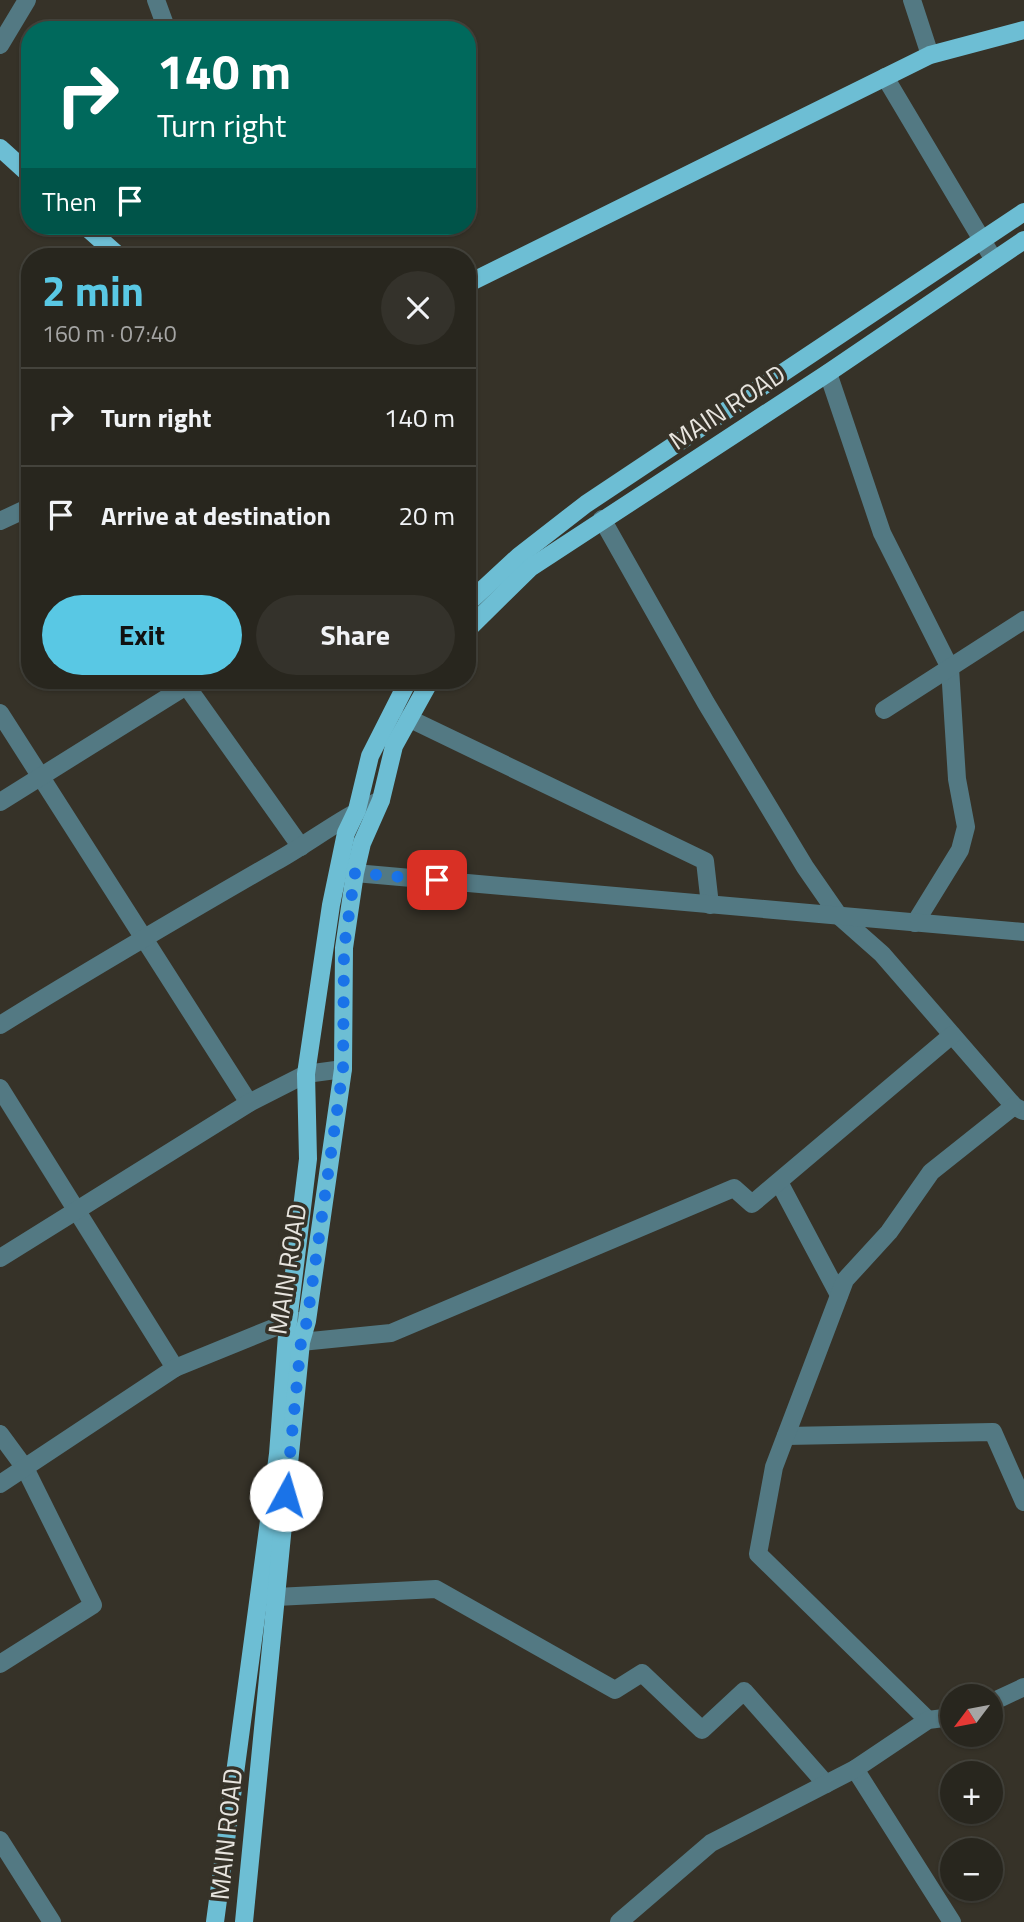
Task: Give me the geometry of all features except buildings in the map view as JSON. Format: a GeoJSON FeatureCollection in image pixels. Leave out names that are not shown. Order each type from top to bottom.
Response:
{"type":"FeatureCollection","features":[{"type":"Feature","properties":{"kind":"main road"},"geometry":{"type":"LineString","coordinates":[[476,280],[930,55],[1024,30]]}},
{"type":"Feature","properties":{"kind":"main road"},"geometry":{"type":"LineString","coordinates":[[0,148],[21,167]]}},
{"type":"Feature","properties":{"kind":"main road"},"geometry":{"type":"LineString","coordinates":[[476,596],[519,556],[586,504],[1024,212]]}},
{"type":"Feature","properties":{"kind":"main road"},"geometry":{"type":"LineString","coordinates":[[95,235],[110,248]]}},
{"type":"Feature","properties":{"kind":"main road","name":"MAIN ROAD"},"geometry":{"type":"LineString","coordinates":[[476,621],[530,568],[828,373],[1024,240]]}},
{"type":"Feature","properties":{"kind":"main road"},"geometry":{"type":"LineString","coordinates":[[215,1922],[278,1454],[288,1322],[308,1159],[306,1074],[337,866],[346,832],[357,810],[370,756],[404,689]]}},
{"type":"Feature","properties":{"kind":"main road","name":"MAIN ROAD"},"geometry":{"type":"LineString","coordinates":[[244,1922],[301,1342],[307,1321],[343,1069],[344,948],[362,843],[381,800],[394,746],[424,689]]}},
{"type":"Feature","properties":{"kind":"street"},"geometry":{"type":"LineString","coordinates":[[0,45],[27,0]]}},
{"type":"Feature","properties":{"kind":"street"},"geometry":{"type":"LineString","coordinates":[[156,0],[164,21]]}},
{"type":"Feature","properties":{"kind":"street"},"geometry":{"type":"LineString","coordinates":[[912,0],[930,55]]}},
{"type":"Feature","properties":{"kind":"street"},"geometry":{"type":"LineString","coordinates":[[885,78],[994,260]]}},
{"type":"Feature","properties":{"kind":"street"},"geometry":{"type":"LineString","coordinates":[[828,373],[881,533],[950,668],[957,779],[966,827],[960,850],[915,923]]}},
{"type":"Feature","properties":{"kind":"street"},"geometry":{"type":"LineString","coordinates":[[0,521],[21,511]]}},
{"type":"Feature","properties":{"kind":"street"},"geometry":{"type":"LineString","coordinates":[[602,519],[706,703],[805,867],[839,916],[882,954],[1019,1109],[931,1172],[889,1232],[845,1280],[774,1467],[758,1554],[929,1720]]}},
{"type":"Feature","properties":{"kind":"street"},"geometry":{"type":"LineString","coordinates":[[884,709],[1024,620]]}},
{"type":"Feature","properties":{"kind":"street"},"geometry":{"type":"LineString","coordinates":[[0,802],[176,689]]}},
{"type":"Feature","properties":{"kind":"street"},"geometry":{"type":"LineString","coordinates":[[192,689],[301,847]]}},
{"type":"Feature","properties":{"kind":"street"},"geometry":{"type":"LineString","coordinates":[[0,713],[249,1104]]}},
{"type":"Feature","properties":{"kind":"street"},"geometry":{"type":"LineString","coordinates":[[408,718],[705,861],[710,905]]}},
{"type":"Feature","properties":{"kind":"street"},"geometry":{"type":"LineString","coordinates":[[0,1025],[142,938],[301,847],[357,810],[381,800]]}},
{"type":"Feature","properties":{"kind":"street"},"geometry":{"type":"LineString","coordinates":[[355,873],[1024,932]]}},
{"type":"Feature","properties":{"kind":"street"},"geometry":{"type":"LineString","coordinates":[[301,1342],[391,1333],[734,1188],[752,1204],[953,1035]]}},
{"type":"Feature","properties":{"kind":"street"},"geometry":{"type":"LineString","coordinates":[[0,1258],[249,1104],[306,1074],[343,1069]]}},
{"type":"Feature","properties":{"kind":"street"},"geometry":{"type":"LineString","coordinates":[[0,1088],[175,1368]]}},
{"type":"Feature","properties":{"kind":"street"},"geometry":{"type":"LineString","coordinates":[[779,1182],[839,1295]]}},
{"type":"Feature","properties":{"kind":"street"},"geometry":{"type":"LineString","coordinates":[[0,1484],[175,1368],[288,1322],[307,1321]]}},
{"type":"Feature","properties":{"kind":"street"},"geometry":{"type":"LineString","coordinates":[[786,1436],[993,1432],[1024,1502]]}},
{"type":"Feature","properties":{"kind":"street"},"geometry":{"type":"LineString","coordinates":[[0,1434],[25,1468],[93,1605],[0,1664]]}},
{"type":"Feature","properties":{"kind":"street"},"geometry":{"type":"LineString","coordinates":[[276,1597],[436,1589],[615,1690],[642,1673],[702,1730],[744,1691],[827,1784]]}},
{"type":"Feature","properties":{"kind":"street"},"geometry":{"type":"LineString","coordinates":[[1003,1697],[1024,1687]]}},
{"type":"Feature","properties":{"kind":"street"},"geometry":{"type":"LineString","coordinates":[[620,1922],[711,1843],[855,1769],[929,1720],[940,1719]]}},
{"type":"Feature","properties":{"kind":"street"},"geometry":{"type":"LineString","coordinates":[[855,1769],[952,1922]]}},
{"type":"Feature","properties":{"kind":"street"},"geometry":{"type":"LineString","coordinates":[[0,1840],[52,1922]]}},
{"type":"Feature","properties":{"kind":"route"},"geometry":{"type":"LineString","coordinates":[[286,1495],[301,1342],[307,1321],[343,1069],[344,948],[355,873],[437,880]]}}]}
